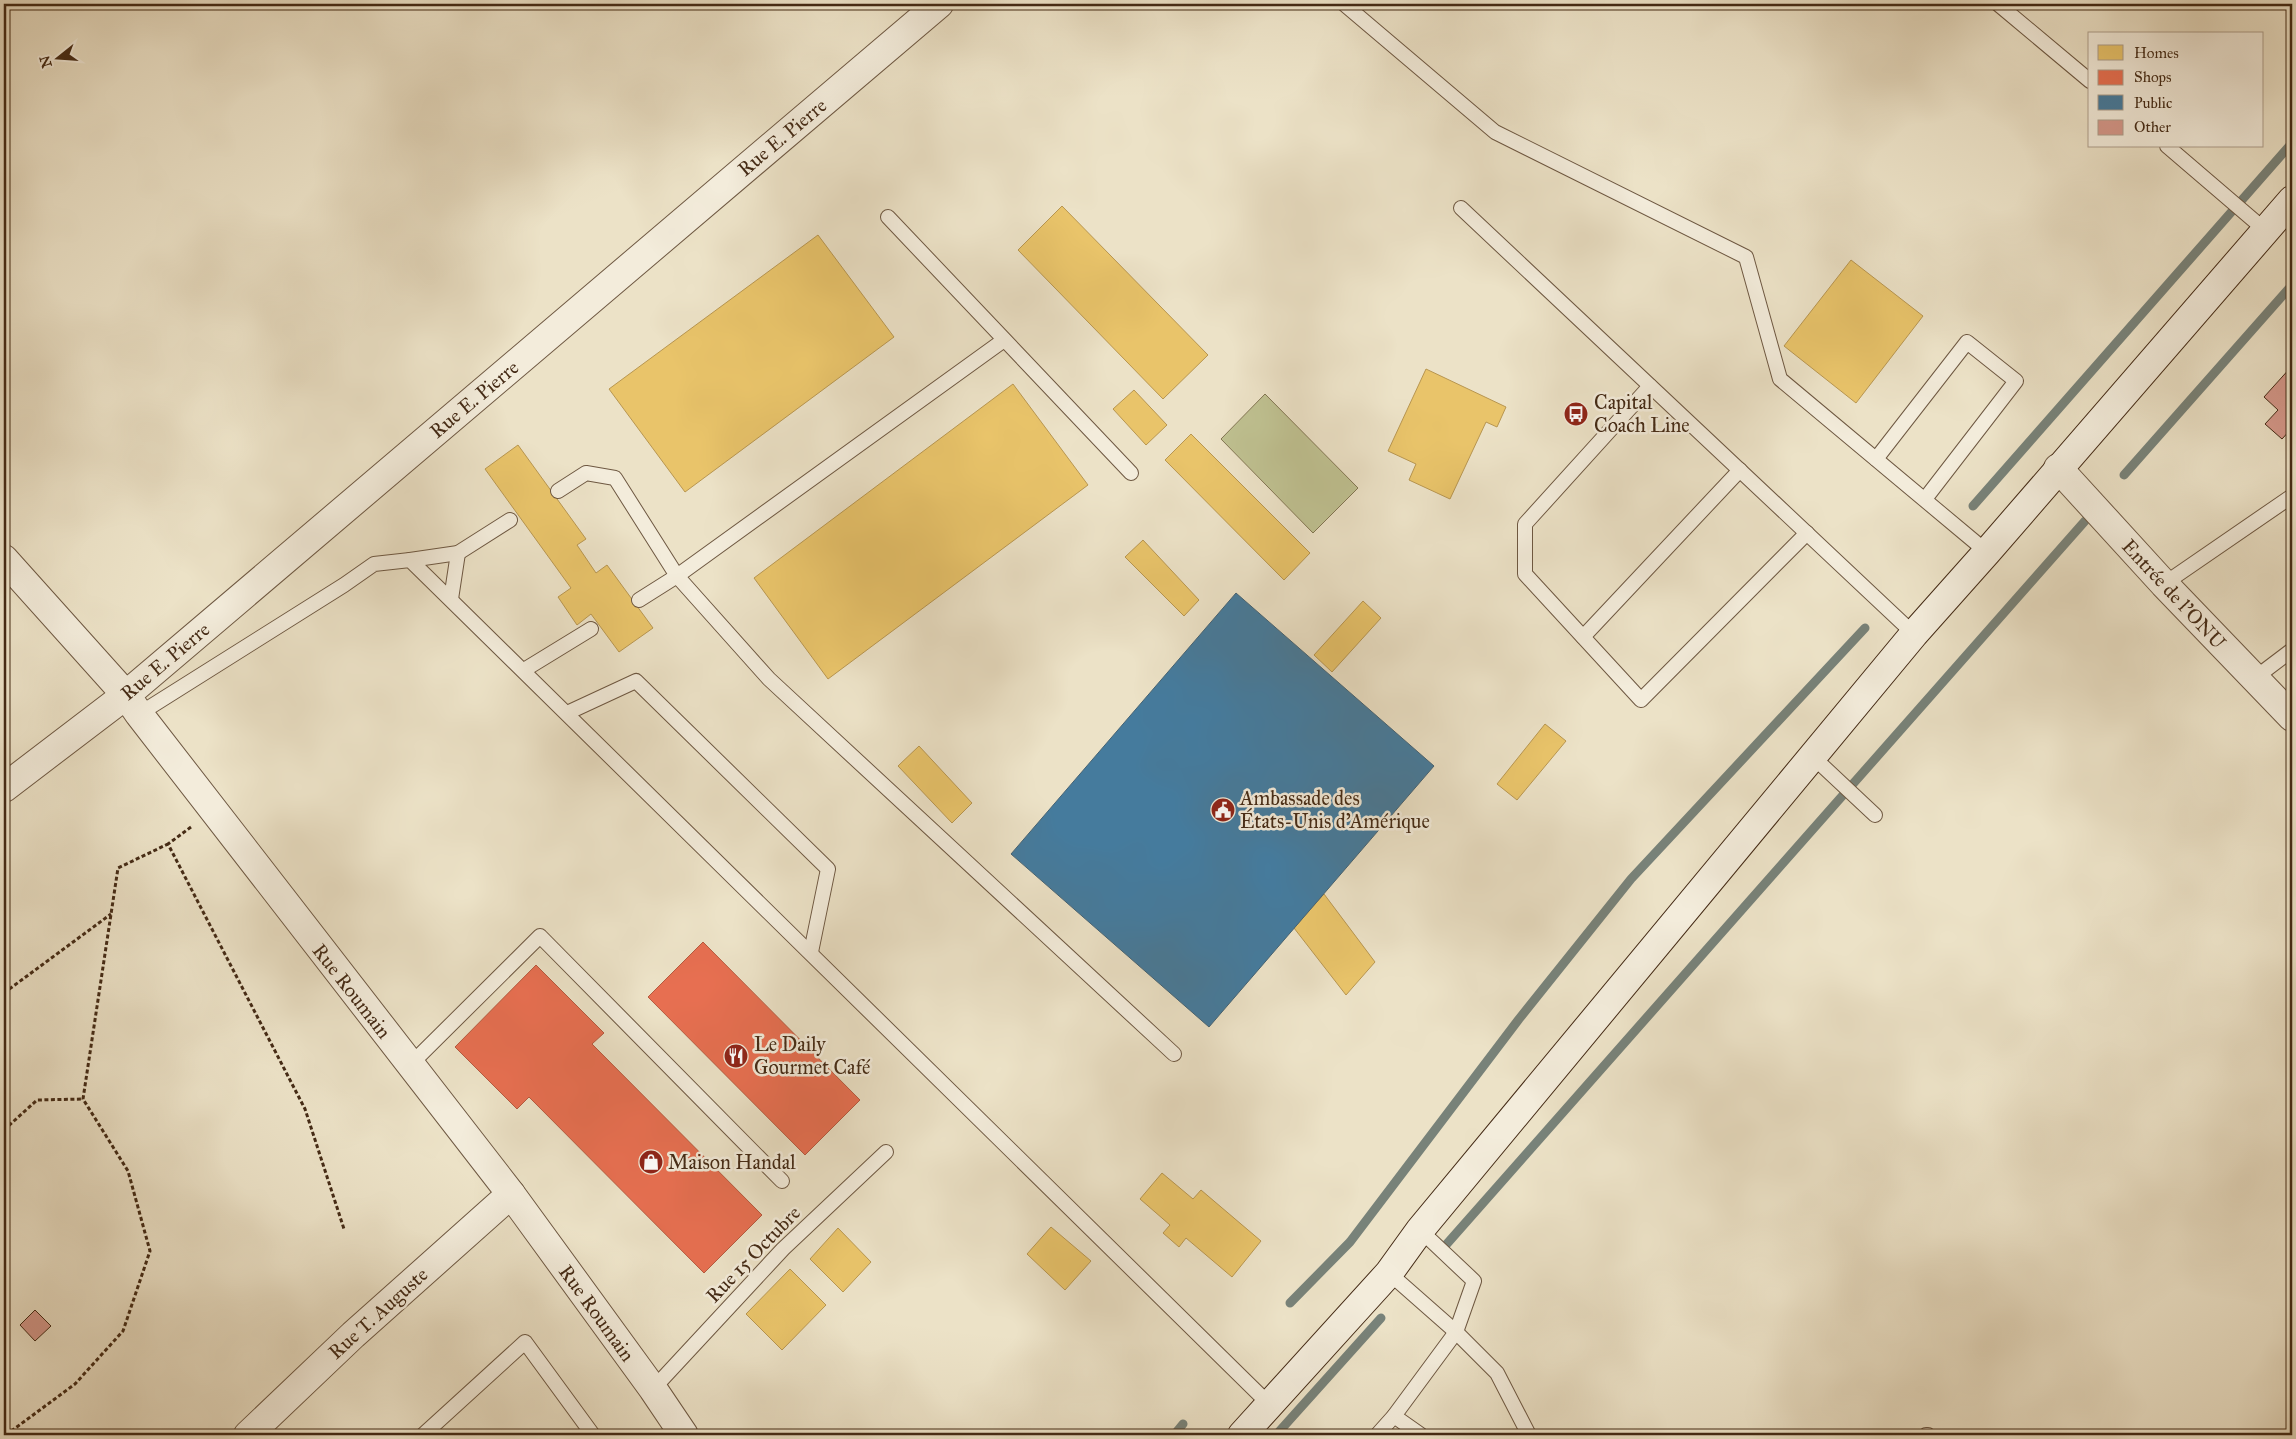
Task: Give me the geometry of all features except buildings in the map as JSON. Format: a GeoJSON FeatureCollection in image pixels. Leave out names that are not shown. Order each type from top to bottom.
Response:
{"type":"FeatureCollection","features":[{"type":"Feature","properties":{"kind":"street","name":"Rue E. Pierre"},"geometry":{"type":"LineString","coordinates":[[4,788],[133,705],[939,4]]}},
{"type":"Feature","properties":{"kind":"street"},"geometry":{"type":"LineString","coordinates":[[1242,1435],[1388,1273],[1420,1230],[1914,634],[1988,552],[2058,468],[2292,200]]}},
{"type":"Feature","properties":{"kind":"street","name":"Entrée de l'ONU"},"geometry":{"type":"LineString","coordinates":[[2058,468],[2164,584],[2292,717]]}},
{"type":"Feature","properties":{"kind":"street","name":"Rue Roumain"},"geometry":{"type":"LineString","coordinates":[[4,559],[133,705],[511,1194],[653,1389],[684,1435]]}},
{"type":"Feature","properties":{"kind":"street","name":"Rue T. Auguste"},"geometry":{"type":"LineString","coordinates":[[248,1435],[353,1334],[511,1194]]}},
{"type":"Feature","properties":{"kind":"lane"},"geometry":{"type":"LineString","coordinates":[[1344,4],[1495,132],[1746,257],[1780,379],[1988,552]]}},
{"type":"Feature","properties":{"kind":"lane"},"geometry":{"type":"LineString","coordinates":[[1998,4],[2088,79]]}},
{"type":"Feature","properties":{"kind":"lane"},"geometry":{"type":"LineString","coordinates":[[2169,148],[2265,230]]}},
{"type":"Feature","properties":{"kind":"lane"},"geometry":{"type":"LineString","coordinates":[[1461,208],[1914,634]]}},
{"type":"Feature","properties":{"kind":"lane"},"geometry":{"type":"LineString","coordinates":[[888,217],[1131,473]]}},
{"type":"Feature","properties":{"kind":"lane"},"geometry":{"type":"LineString","coordinates":[[639,600],[677,576],[1004,340]]}},
{"type":"Feature","properties":{"kind":"lane"},"geometry":{"type":"LineString","coordinates":[[1876,459],[1966,342],[2016,381],[1925,500]]}},
{"type":"Feature","properties":{"kind":"lane"},"geometry":{"type":"LineString","coordinates":[[1650,386],[1526,524],[1525,574],[1641,700],[1807,533]]}},
{"type":"Feature","properties":{"kind":"lane"},"geometry":{"type":"LineString","coordinates":[[1583,637],[1740,470]]}},
{"type":"Feature","properties":{"kind":"lane"},"geometry":{"type":"LineString","coordinates":[[558,491],[586,473],[615,478],[677,576],[768,679],[1174,1054]]}},
{"type":"Feature","properties":{"kind":"lane"},"geometry":{"type":"LineString","coordinates":[[2164,584],[2292,496]]}},
{"type":"Feature","properties":{"kind":"lane"},"geometry":{"type":"LineString","coordinates":[[133,705],[336,590],[374,564],[458,553],[510,520]]}},
{"type":"Feature","properties":{"kind":"lane"},"geometry":{"type":"LineString","coordinates":[[451,599],[458,553]]}},
{"type":"Feature","properties":{"kind":"lane"},"geometry":{"type":"LineString","coordinates":[[410,560],[1269,1404]]}},
{"type":"Feature","properties":{"kind":"lane"},"geometry":{"type":"LineString","coordinates":[[524,670],[591,629]]}},
{"type":"Feature","properties":{"kind":"lane"},"geometry":{"type":"LineString","coordinates":[[2255,678],[2292,650]]}},
{"type":"Feature","properties":{"kind":"lane"},"geometry":{"type":"LineString","coordinates":[[567,713],[636,681],[814,855],[828,869],[811,952]]}},
{"type":"Feature","properties":{"kind":"lane"},"geometry":{"type":"LineString","coordinates":[[1812,756],[1875,814]]}},
{"type":"Feature","properties":{"kind":"lane"},"geometry":{"type":"LineString","coordinates":[[410,1065],[540,936],[782,1181]]}},
{"type":"Feature","properties":{"kind":"lane","name":"Rue 15 Octubre"},"geometry":{"type":"LineString","coordinates":[[653,1389],[783,1249],[886,1152]]}},
{"type":"Feature","properties":{"kind":"lane"},"geometry":{"type":"LineString","coordinates":[[1377,1435],[1394,1416],[1456,1332],[1474,1281],[1420,1230]]}},
{"type":"Feature","properties":{"kind":"lane"},"geometry":{"type":"LineString","coordinates":[[1388,1273],[1456,1332],[1497,1374],[1529,1435]]}},
{"type":"Feature","properties":{"kind":"lane"},"geometry":{"type":"LineString","coordinates":[[423,1435],[525,1342],[594,1435]]}},
{"type":"Feature","properties":{"kind":"lane"},"geometry":{"type":"LineString","coordinates":[[1394,1416],[1421,1435]]}},
{"type":"Feature","properties":{"kind":"path"},"geometry":{"type":"LineString","coordinates":[[6,1435],[75,1384],[122,1331],[150,1251],[128,1170],[83,1099],[118,868],[168,844],[213,810]]}},
{"type":"Feature","properties":{"kind":"path"},"geometry":{"type":"LineString","coordinates":[[168,844],[305,1109],[344,1229]]}},
{"type":"Feature","properties":{"kind":"path"},"geometry":{"type":"LineString","coordinates":[[4,993],[111,914]]}},
{"type":"Feature","properties":{"kind":"path"},"geometry":{"type":"LineString","coordinates":[[4,1130],[37,1100],[83,1099]]}},
{"type":"Feature","properties":{"kind":"green space"},"geometry":{"type":"Polygon","coordinates":[[[1265,394],[1358,488],[1313,533],[1221,439],[1265,394]]]}},
{"type":"Feature","properties":{"kind":"waterway"},"geometry":{"type":"LineString","coordinates":[[1973,506],[2292,143]]}},
{"type":"Feature","properties":{"kind":"waterway"},"geometry":{"type":"LineString","coordinates":[[2124,475],[2292,285]]}},
{"type":"Feature","properties":{"kind":"waterway"},"geometry":{"type":"LineString","coordinates":[[1445,1246],[2085,521]]}},
{"type":"Feature","properties":{"kind":"waterway"},"geometry":{"type":"LineString","coordinates":[[1290,1303],[1350,1242],[1519,1019],[1631,879],[1865,628]]}},
{"type":"Feature","properties":{"kind":"waterway"},"geometry":{"type":"LineString","coordinates":[[1276,1435],[1381,1318]]}},
{"type":"Feature","properties":{"kind":"waterway"},"geometry":{"type":"LineString","coordinates":[[1174,1435],[1183,1424]]}},
{"type":"Feature","properties":{"kind":"place","name":"Capital Coach Line"},"geometry":{"type":"Point","coordinates":[1576,414]}},
{"type":"Feature","properties":{"kind":"place","name":"Ambassade des États-Unis d'Amérique"},"geometry":{"type":"Point","coordinates":[1223,810]}},
{"type":"Feature","properties":{"kind":"place","name":"Le Daily Gourmet Café"},"geometry":{"type":"Point","coordinates":[736,1056]}},
{"type":"Feature","properties":{"kind":"place","name":"Maison Handal"},"geometry":{"type":"Point","coordinates":[651,1162]}}]}
